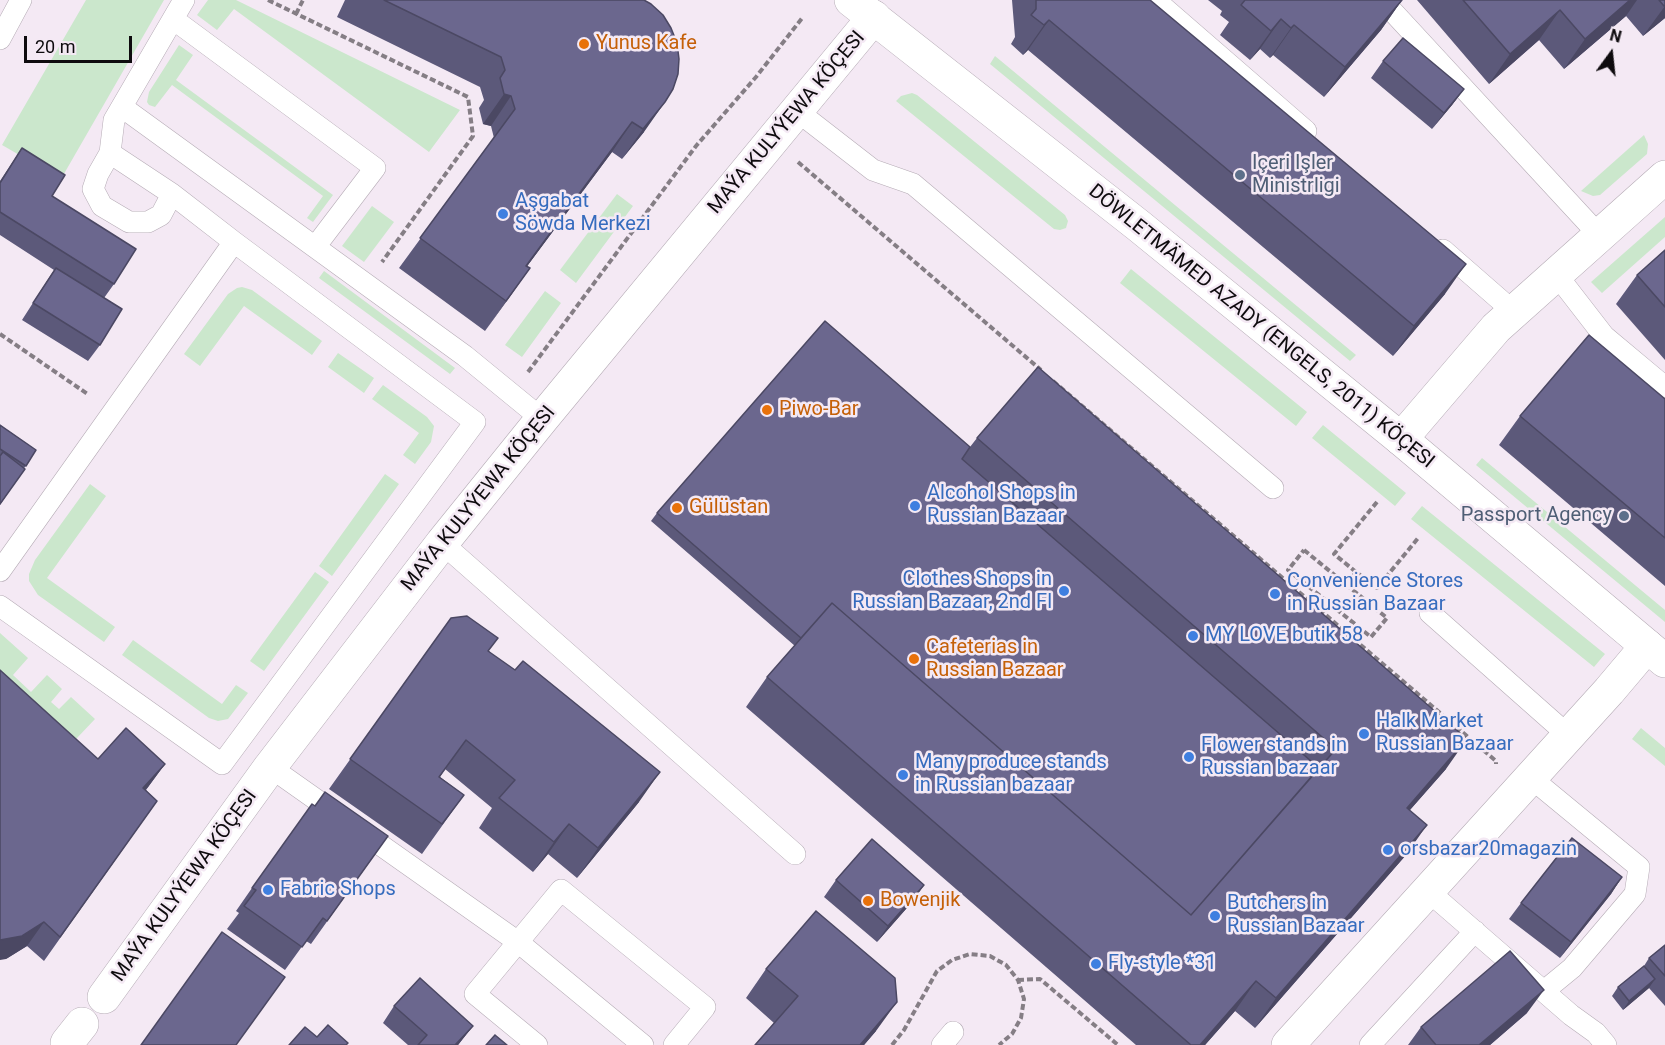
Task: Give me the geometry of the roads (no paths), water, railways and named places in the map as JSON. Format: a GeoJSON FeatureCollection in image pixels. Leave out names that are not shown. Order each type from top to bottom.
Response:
{"type":"FeatureCollection","features":[{"type":"Feature","properties":{"kind":"street","name":"MAÝA KULYÝEWA KÖÇESI"},"geometry":{"type":"LineString","coordinates":[[104,997],[270,767],[442,543],[797,111],[863,9]]}},
{"type":"Feature","properties":{"kind":"street","name":"DÖWLETMÄMED AZADY (ENGELS, 2011) KÖÇESI"},"geometry":{"type":"LineString","coordinates":[[863,9],[1139,226],[1401,439],[1656,653]]}},
{"type":"Feature","properties":{"kind":"street"},"geometry":{"type":"LineString","coordinates":[[1401,439],[1496,328],[1665,177]]}},
{"type":"Feature","properties":{"kind":"street"},"geometry":{"type":"LineString","coordinates":[[1288,1045],[1569,736],[1656,653]]}},
{"type":"Feature","properties":{"kind":"lane"},"geometry":{"type":"LineString","coordinates":[[0,39],[21,0]]}},
{"type":"Feature","properties":{"kind":"lane"},"geometry":{"type":"LineString","coordinates":[[172,194],[161,215],[148,222],[129,222],[102,206],[93,189],[98,174],[110,153],[114,120],[184,0]]}},
{"type":"Feature","properties":{"kind":"lane"},"geometry":{"type":"LineString","coordinates":[[1155,0],[1324,147]]}},
{"type":"Feature","properties":{"kind":"lane"},"geometry":{"type":"LineString","coordinates":[[1382,0],[1599,235]]}},
{"type":"Feature","properties":{"kind":"lane"},"geometry":{"type":"LineString","coordinates":[[173,20],[375,168],[315,247]]}},
{"type":"Feature","properties":{"kind":"lane"},"geometry":{"type":"LineString","coordinates":[[122,107],[465,356],[542,419]]}},
{"type":"Feature","properties":{"kind":"lane"},"geometry":{"type":"LineString","coordinates":[[797,111],[873,170],[914,184],[1273,488]]}},
{"type":"Feature","properties":{"kind":"lane"},"geometry":{"type":"LineString","coordinates":[[0,606],[222,764],[475,422],[172,194],[110,153]]}},
{"type":"Feature","properties":{"kind":"lane"},"geometry":{"type":"LineString","coordinates":[[1430,239],[1514,312]]}},
{"type":"Feature","properties":{"kind":"lane"},"geometry":{"type":"LineString","coordinates":[[0,571],[234,242]]}},
{"type":"Feature","properties":{"kind":"lane"},"geometry":{"type":"LineString","coordinates":[[1556,274],[1604,336],[1665,387]]}},
{"type":"Feature","properties":{"kind":"lane"},"geometry":{"type":"LineString","coordinates":[[442,543],[795,854]]}},
{"type":"Feature","properties":{"kind":"lane"},"geometry":{"type":"LineString","coordinates":[[1430,614],[1569,736]]}},
{"type":"Feature","properties":{"kind":"lane"},"geometry":{"type":"LineString","coordinates":[[270,767],[518,942],[643,1045]]}},
{"type":"Feature","properties":{"kind":"lane"},"geometry":{"type":"LineString","coordinates":[[1531,778],[1639,867],[1635,894],[1572,968],[1544,992]]}},
{"type":"Feature","properties":{"kind":"lane"},"geometry":{"type":"LineString","coordinates":[[537,1045],[475,994],[561,890],[705,1008],[674,1045]]}},
{"type":"Feature","properties":{"kind":"lane"},"geometry":{"type":"LineString","coordinates":[[1428,891],[1544,992],[1594,1041]]}},
{"type":"Feature","properties":{"kind":"lane"},"geometry":{"type":"LineString","coordinates":[[1370,1045],[1475,931]]}},
{"type":"Feature","properties":{"kind":"place","name":"Yunus Kafe"},"geometry":{"type":"Point","coordinates":[584,44]}},
{"type":"Feature","properties":{"kind":"place","name":"Içeri Işler Ministrligi"},"geometry":{"type":"Point","coordinates":[1240,175]}},
{"type":"Feature","properties":{"kind":"place","name":"Aşgabat Söwda Merkezi"},"geometry":{"type":"Point","coordinates":[503,214]}},
{"type":"Feature","properties":{"kind":"place","name":"Piwo-Bar"},"geometry":{"type":"Point","coordinates":[767,410]}},
{"type":"Feature","properties":{"kind":"place","name":"Alcohol Shops in Russian Bazaar"},"geometry":{"type":"Point","coordinates":[915,506]}},
{"type":"Feature","properties":{"kind":"place","name":"Gülüstan"},"geometry":{"type":"Point","coordinates":[677,508]}},
{"type":"Feature","properties":{"kind":"place","name":"Passport Agency"},"geometry":{"type":"Point","coordinates":[1624,516]}},
{"type":"Feature","properties":{"kind":"place","name":"Clothes Shops in Russian Bazaar, 2nd Fl"},"geometry":{"type":"Point","coordinates":[1064,591]}},
{"type":"Feature","properties":{"kind":"place","name":"Convenience Stores in Russian Bazaar"},"geometry":{"type":"Point","coordinates":[1275,594]}},
{"type":"Feature","properties":{"kind":"place","name":"MY LOVE butik 58"},"geometry":{"type":"Point","coordinates":[1193,636]}},
{"type":"Feature","properties":{"kind":"place","name":"Cafeterias in Russian Bazaar"},"geometry":{"type":"Point","coordinates":[914,659]}},
{"type":"Feature","properties":{"kind":"place","name":"Halk Market Russian Bazaar"},"geometry":{"type":"Point","coordinates":[1364,734]}},
{"type":"Feature","properties":{"kind":"place","name":"Flower stands in Russian bazaar"},"geometry":{"type":"Point","coordinates":[1189,757]}},
{"type":"Feature","properties":{"kind":"place","name":"Many produce stands in Russian bazaar"},"geometry":{"type":"Point","coordinates":[903,775]}},
{"type":"Feature","properties":{"kind":"place","name":"orsbazar20magazin"},"geometry":{"type":"Point","coordinates":[1388,850]}},
{"type":"Feature","properties":{"kind":"place","name":"Fabric Shops"},"geometry":{"type":"Point","coordinates":[268,890]}},
{"type":"Feature","properties":{"kind":"place","name":"Bowenjik"},"geometry":{"type":"Point","coordinates":[868,901]}},
{"type":"Feature","properties":{"kind":"place","name":"Butchers in Russian Bazaar"},"geometry":{"type":"Point","coordinates":[1215,916]}},
{"type":"Feature","properties":{"kind":"place","name":"Fly-style *31"},"geometry":{"type":"Point","coordinates":[1096,964]}}]}
